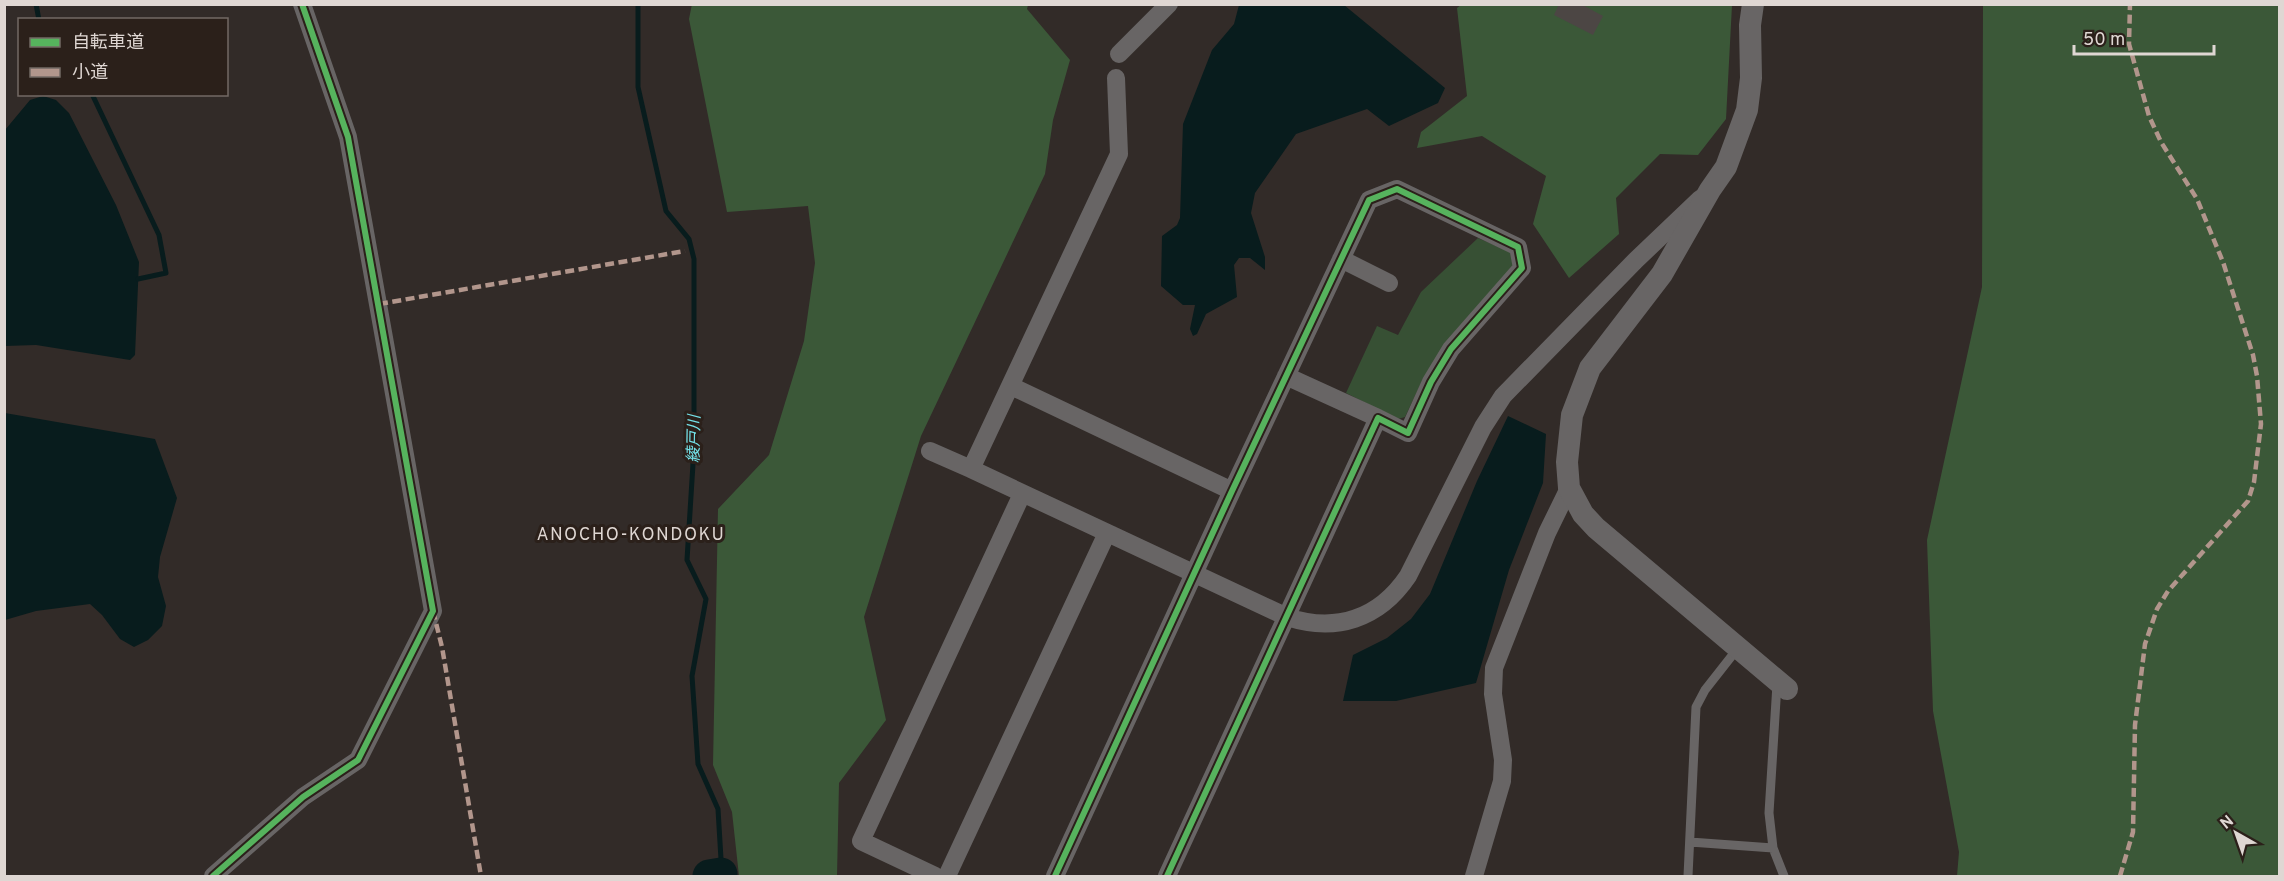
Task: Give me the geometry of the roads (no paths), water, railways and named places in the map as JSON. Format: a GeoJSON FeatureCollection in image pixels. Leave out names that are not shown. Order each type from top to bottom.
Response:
{"type":"FeatureCollection","features":[{"type":"Feature","properties":{"kind":"street"},"geometry":{"type":"LineString","coordinates":[[213,876],[303,796],[358,760],[433,611],[348,137],[302,4]]}},
{"type":"Feature","properties":{"kind":"street"},"geometry":{"type":"LineString","coordinates":[[1119,54],[1168,4]]}},
{"type":"Feature","properties":{"kind":"street"},"geometry":{"type":"LineString","coordinates":[[1753,4],[1750,25],[1751,78],[1747,110],[1726,167],[1710,190],[1662,274],[1590,368],[1572,415],[1568,462],[1569,488],[1583,514],[1596,528],[1782,685]]}},
{"type":"Feature","properties":{"kind":"street"},"geometry":{"type":"LineString","coordinates":[[971,469],[1119,154],[1116,78]]}},
{"type":"Feature","properties":{"kind":"street"},"geometry":{"type":"LineString","coordinates":[[1055,876],[1232,490],[1369,200],[1397,189],[1518,247],[1522,268],[1451,349],[1431,382],[1408,433],[1287,376]]}},
{"type":"Feature","properties":{"kind":"street"},"geometry":{"type":"LineString","coordinates":[[930,451],[1287,617],[1314,624],[1351,620],[1379,607],[1399,589],[1408,576],[1483,427],[1503,396],[1636,260],[1710,190]]}},
{"type":"Feature","properties":{"kind":"street"},"geometry":{"type":"LineString","coordinates":[[1341,259],[1389,283]]}},
{"type":"Feature","properties":{"kind":"street"},"geometry":{"type":"LineString","coordinates":[[1011,386],[1232,490]]}},
{"type":"Feature","properties":{"kind":"street"},"geometry":{"type":"LineString","coordinates":[[1167,876],[1378,418]]}},
{"type":"Feature","properties":{"kind":"street"},"geometry":{"type":"LineString","coordinates":[[1474,876],[1502,781],[1503,760],[1493,694],[1494,668],[1547,533],[1569,488]]}},
{"type":"Feature","properties":{"kind":"street"},"geometry":{"type":"LineString","coordinates":[[935,876],[912,872],[861,841],[1022,494]]}},
{"type":"Feature","properties":{"kind":"street"},"geometry":{"type":"LineString","coordinates":[[947,876],[1107,533]]}},
{"type":"Feature","properties":{"kind":"lane"},"geometry":{"type":"LineString","coordinates":[[1688,876],[1696,707],[1705,690],[1738,648]]}},
{"type":"Feature","properties":{"kind":"lane"},"geometry":{"type":"LineString","coordinates":[[1782,685],[1768,813],[1773,848],[1784,876]]}},
{"type":"Feature","properties":{"kind":"lane"},"geometry":{"type":"LineString","coordinates":[[1690,842],[1773,848]]}},
{"type":"Feature","properties":{"kind":"water"},"geometry":{"type":"Polygon","coordinates":[[[1239,5],[1344,5],[1445,88],[1438,103],[1389,126],[1367,109],[1296,134],[1255,193],[1251,213],[1265,257],[1265,270],[1250,258],[1239,258],[1234,265],[1237,297],[1206,314],[1197,334],[1193,336],[1190,329],[1195,305],[1183,305],[1161,286],[1162,236],[1177,225],[1180,218],[1183,124],[1212,50],[1234,24],[1239,5]]]}},
{"type":"Feature","properties":{"kind":"water"},"geometry":{"type":"Polygon","coordinates":[[[43,96],[56,100],[69,113],[116,205],[139,262],[135,355],[130,360],[36,345],[5,346],[5,130],[30,100],[43,96]]]}},
{"type":"Feature","properties":{"kind":"water"},"geometry":{"type":"Polygon","coordinates":[[[5,413],[155,439],[177,498],[160,557],[158,577],[166,606],[162,626],[148,640],[134,647],[120,639],[102,615],[90,604],[36,611],[5,620],[5,413]]]}},
{"type":"Feature","properties":{"kind":"water"},"geometry":{"type":"Polygon","coordinates":[[[1508,416],[1546,434],[1543,483],[1509,570],[1476,683],[1396,701],[1343,701],[1353,655],[1387,638],[1411,619],[1430,594],[1477,481],[1508,416]]]}},
{"type":"Feature","properties":{"kind":"waterway"},"geometry":{"type":"LineString","coordinates":[[36,4],[39,18]]}},
{"type":"Feature","properties":{"kind":"waterway","name":"綾戸川"},"geometry":{"type":"LineString","coordinates":[[638,4],[638,87],[666,211],[689,239],[694,259],[694,448],[687,560],[706,599],[692,676],[698,764],[718,809],[722,876]]}},
{"type":"Feature","properties":{"kind":"waterway"},"geometry":{"type":"LineString","coordinates":[[93,96],[159,235],[166,273],[138,279]]}},
{"type":"Feature","properties":{"kind":"waterway","name":"綾戸川"},"geometry":{"type":"LineString","coordinates":[[709,876],[721,874]]}},
{"type":"Feature","properties":{"kind":"district","name":"ANOCHO-KONDOKU"},"geometry":{"type":"Point","coordinates":[631,534]}}]}
